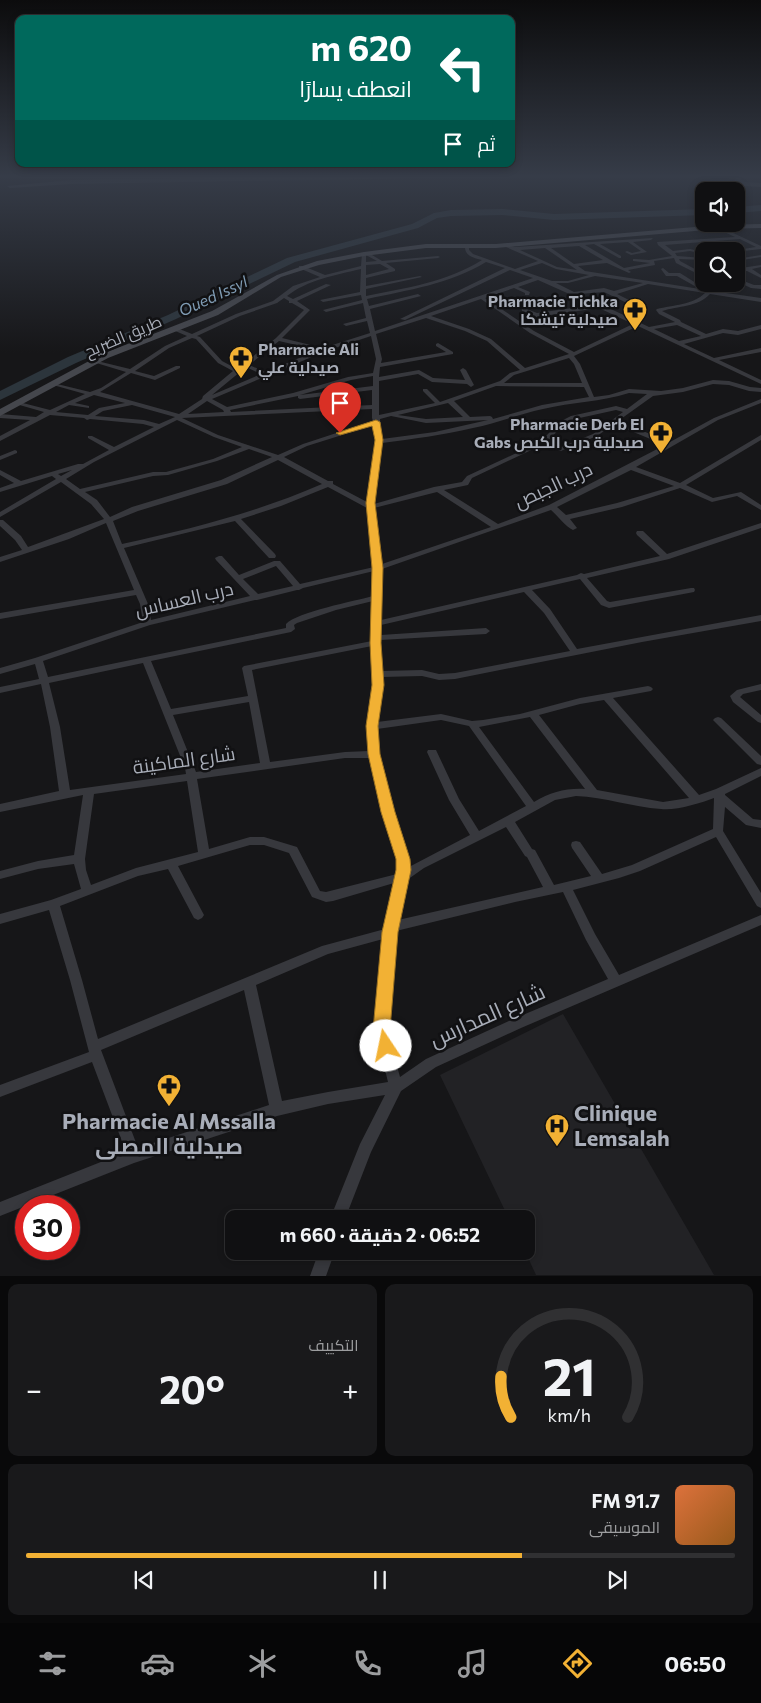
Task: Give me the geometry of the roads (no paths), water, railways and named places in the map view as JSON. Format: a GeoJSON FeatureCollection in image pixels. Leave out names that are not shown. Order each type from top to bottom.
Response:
{"type":"FeatureCollection","features":[{"type":"Feature","properties":{"kind":"street","name":"طريق الضريح"},"geometry":{"type":"LineString","coordinates":[[0,414],[95,361],[222,310],[279,276],[301,268],[365,253],[416,247],[511,247],[636,235]]}},
{"type":"Feature","properties":{"kind":"street"},"geometry":{"type":"LineString","coordinates":[[642,235],[660,244],[673,254],[678,262],[695,271]]}},
{"type":"Feature","properties":{"kind":"street"},"geometry":{"type":"LineString","coordinates":[[733,235],[760,247]]}},
{"type":"Feature","properties":{"kind":"street"},"geometry":{"type":"LineString","coordinates":[[660,244],[740,238]]}},
{"type":"Feature","properties":{"kind":"street"},"geometry":{"type":"LineString","coordinates":[[511,247],[651,239]]}},
{"type":"Feature","properties":{"kind":"street"},"geometry":{"type":"LineString","coordinates":[[628,240],[645,252],[632,255],[650,261],[690,250],[695,251]]}},
{"type":"Feature","properties":{"kind":"street"},"geometry":{"type":"LineString","coordinates":[[690,241],[695,244]]}},
{"type":"Feature","properties":{"kind":"street"},"geometry":{"type":"LineString","coordinates":[[574,265],[619,259],[595,243]]}},
{"type":"Feature","properties":{"kind":"street"},"geometry":{"type":"LineString","coordinates":[[580,244],[607,261],[644,280],[645,283]]}},
{"type":"Feature","properties":{"kind":"street"},"geometry":{"type":"LineString","coordinates":[[545,246],[586,273]]}},
{"type":"Feature","properties":{"kind":"street"},"geometry":{"type":"LineString","coordinates":[[416,247],[429,258]]}},
{"type":"Feature","properties":{"kind":"street"},"geometry":{"type":"LineString","coordinates":[[467,247],[470,254],[549,282],[761,382]]}},
{"type":"Feature","properties":{"kind":"street"},"geometry":{"type":"LineString","coordinates":[[511,247],[556,268],[761,300]]}},
{"type":"Feature","properties":{"kind":"street"},"geometry":{"type":"LineString","coordinates":[[745,250],[760,247]]}},
{"type":"Feature","properties":{"kind":"street"},"geometry":{"type":"LineString","coordinates":[[363,276],[393,270],[365,253]]}},
{"type":"Feature","properties":{"kind":"street"},"geometry":{"type":"LineString","coordinates":[[341,1210],[365,1149],[396,1088],[381,1030],[391,930],[402,877],[403,859],[388,812],[374,754],[372,726],[378,685],[376,624],[378,568],[370,507],[379,440],[375,420],[378,352],[364,295],[365,253]]}},
{"type":"Feature","properties":{"kind":"street"},"geometry":{"type":"LineString","coordinates":[[673,254],[695,259]]}},
{"type":"Feature","properties":{"kind":"street"},"geometry":{"type":"LineString","coordinates":[[745,259],[761,256]]}},
{"type":"Feature","properties":{"kind":"street"},"geometry":{"type":"LineString","coordinates":[[0,439],[49,412],[93,393],[152,356],[194,335],[238,315],[275,302],[295,287],[378,262],[438,257]]}},
{"type":"Feature","properties":{"kind":"street"},"geometry":{"type":"LineString","coordinates":[[322,300],[364,295],[457,275],[486,260]]}},
{"type":"Feature","properties":{"kind":"street"},"geometry":{"type":"LineString","coordinates":[[624,269],[653,264],[650,261]]}},
{"type":"Feature","properties":{"kind":"street"},"geometry":{"type":"LineString","coordinates":[[388,328],[422,309],[512,269],[541,262]]}},
{"type":"Feature","properties":{"kind":"street"},"geometry":{"type":"LineString","coordinates":[[745,269],[761,266]]}},
{"type":"Feature","properties":{"kind":"street"},"geometry":{"type":"LineString","coordinates":[[301,268],[324,277]]}},
{"type":"Feature","properties":{"kind":"street"},"geometry":{"type":"LineString","coordinates":[[662,269],[668,275],[678,274],[710,293]]}},
{"type":"Feature","properties":{"kind":"street"},"geometry":{"type":"LineString","coordinates":[[748,269],[761,277]]}},
{"type":"Feature","properties":{"kind":"street"},"geometry":{"type":"LineString","coordinates":[[549,282],[568,282],[594,275]]}},
{"type":"Feature","properties":{"kind":"street"},"geometry":{"type":"LineString","coordinates":[[326,310],[364,295],[420,277]]}},
{"type":"Feature","properties":{"kind":"street"},"geometry":{"type":"LineString","coordinates":[[0,515],[63,480],[92,461],[161,427],[205,400],[324,350],[539,278]]}},
{"type":"Feature","properties":{"kind":"street"},"geometry":{"type":"LineString","coordinates":[[612,293],[624,291],[645,283]]}},
{"type":"Feature","properties":{"kind":"street"},"geometry":{"type":"LineString","coordinates":[[745,283],[753,287],[761,287]]}},
{"type":"Feature","properties":{"kind":"street"},"geometry":{"type":"LineString","coordinates":[[291,302],[328,285]]}},
{"type":"Feature","properties":{"kind":"street"},"geometry":{"type":"LineString","coordinates":[[513,286],[528,292],[527,294]]}},
{"type":"Feature","properties":{"kind":"street"},"geometry":{"type":"LineString","coordinates":[[574,294],[604,290],[627,301]]}},
{"type":"Feature","properties":{"kind":"street"},"geometry":{"type":"LineString","coordinates":[[624,291],[630,295]]}},
{"type":"Feature","properties":{"kind":"street"},"geometry":{"type":"LineString","coordinates":[[706,336],[678,323],[678,321],[660,312],[660,310],[700,300],[710,293]]}},
{"type":"Feature","properties":{"kind":"street"},"geometry":{"type":"LineString","coordinates":[[205,400],[278,338],[307,310],[284,296]]}},
{"type":"Feature","properties":{"kind":"street"},"geometry":{"type":"LineString","coordinates":[[346,322],[418,296]]}},
{"type":"Feature","properties":{"kind":"street"},"geometry":{"type":"LineString","coordinates":[[482,297],[532,332],[572,355],[592,398]]}},
{"type":"Feature","properties":{"kind":"street"},"geometry":{"type":"LineString","coordinates":[[524,310],[536,315],[600,306]]}},
{"type":"Feature","properties":{"kind":"street"},"geometry":{"type":"LineString","coordinates":[[426,316],[467,330],[489,340],[524,370]]}},
{"type":"Feature","properties":{"kind":"street"},"geometry":{"type":"LineString","coordinates":[[647,329],[678,323]]}},
{"type":"Feature","properties":{"kind":"street"},"geometry":{"type":"LineString","coordinates":[[0,560],[135,509],[224,482],[328,436],[375,420],[438,404],[477,391],[524,370],[572,355],[637,324]]}},
{"type":"Feature","properties":{"kind":"street"},"geometry":{"type":"LineString","coordinates":[[680,343],[723,331],[738,333],[761,327]]}},
{"type":"Feature","properties":{"kind":"street"},"geometry":{"type":"LineString","coordinates":[[175,329],[194,335],[220,362],[237,371]]}},
{"type":"Feature","properties":{"kind":"street"},"geometry":{"type":"LineString","coordinates":[[278,338],[324,350]]}},
{"type":"Feature","properties":{"kind":"street"},"geometry":{"type":"LineString","coordinates":[[378,365],[451,354],[449,350],[438,345]]}},
{"type":"Feature","properties":{"kind":"street"},"geometry":{"type":"LineString","coordinates":[[715,359],[761,350]]}},
{"type":"Feature","properties":{"kind":"street"},"geometry":{"type":"LineString","coordinates":[[95,361],[155,378],[178,367]]}},
{"type":"Feature","properties":{"kind":"street"},"geometry":{"type":"LineString","coordinates":[[245,365],[266,374]]}},
{"type":"Feature","properties":{"kind":"street"},"geometry":{"type":"LineString","coordinates":[[463,370],[469,382],[477,391]]}},
{"type":"Feature","properties":{"kind":"street"},"geometry":{"type":"LineString","coordinates":[[178,417],[227,411],[350,378],[419,372],[430,376],[432,379],[469,382]]}},
{"type":"Feature","properties":{"kind":"street"},"geometry":{"type":"LineString","coordinates":[[542,443],[561,449],[595,435],[652,394],[683,390],[713,382],[761,390]]}},
{"type":"Feature","properties":{"kind":"street"},"geometry":{"type":"LineString","coordinates":[[55,384],[178,417],[216,436],[278,457],[330,483],[370,507],[465,483],[469,477],[542,443],[563,422],[573,417],[616,408],[629,411]]}},
{"type":"Feature","properties":{"kind":"street"},"geometry":{"type":"LineString","coordinates":[[493,385],[586,384]]}},
{"type":"Feature","properties":{"kind":"street"},"geometry":{"type":"LineString","coordinates":[[294,394],[299,397],[375,388]]}},
{"type":"Feature","properties":{"kind":"street"},"geometry":{"type":"LineString","coordinates":[[425,390],[438,404]]}},
{"type":"Feature","properties":{"kind":"street"},"geometry":{"type":"LineString","coordinates":[[379,440],[435,434],[542,407],[629,391],[661,393]]}},
{"type":"Feature","properties":{"kind":"street"},"geometry":{"type":"LineString","coordinates":[[205,400],[227,411],[282,412],[375,407]]}},
{"type":"Feature","properties":{"kind":"street"},"geometry":{"type":"LineString","coordinates":[[450,400],[468,419]]}},
{"type":"Feature","properties":{"kind":"street","name":"درب الجبص"},"geometry":{"type":"LineString","coordinates":[[378,568],[552,507],[671,445],[716,419],[761,402]]}},
{"type":"Feature","properties":{"kind":"street"},"geometry":{"type":"LineString","coordinates":[[68,403],[87,407]]}},
{"type":"Feature","properties":{"kind":"street"},"geometry":{"type":"LineString","coordinates":[[19,404],[49,412],[87,418],[144,422],[161,427]]}},
{"type":"Feature","properties":{"kind":"street"},"geometry":{"type":"LineString","coordinates":[[87,418],[101,409],[134,404]]}},
{"type":"Feature","properties":{"kind":"street"},"geometry":{"type":"LineString","coordinates":[[0,414],[36,419]]}},
{"type":"Feature","properties":{"kind":"street"},"geometry":{"type":"LineString","coordinates":[[392,415],[403,419],[426,421],[509,416]]}},
{"type":"Feature","properties":{"kind":"street"},"geometry":{"type":"LineString","coordinates":[[614,422],[671,445]]}},
{"type":"Feature","properties":{"kind":"street"},"geometry":{"type":"LineString","coordinates":[[90,437],[114,450]]}},
{"type":"Feature","properties":{"kind":"street"},"geometry":{"type":"LineString","coordinates":[[565,518],[619,505],[680,486],[761,437]]}},
{"type":"Feature","properties":{"kind":"street"},"geometry":{"type":"LineString","coordinates":[[81,491],[153,474],[174,472],[216,460],[249,447]]}},
{"type":"Feature","properties":{"kind":"street"},"geometry":{"type":"LineString","coordinates":[[0,458],[15,452]]}},
{"type":"Feature","properties":{"kind":"street"},"geometry":{"type":"LineString","coordinates":[[0,490],[92,461]]}},
{"type":"Feature","properties":{"kind":"street"},"geometry":{"type":"LineString","coordinates":[[630,466],[712,500],[738,494],[761,508]]}},
{"type":"Feature","properties":{"kind":"street"},"geometry":{"type":"LineString","coordinates":[[0,472],[19,483]]}},
{"type":"Feature","properties":{"kind":"street"},"geometry":{"type":"LineString","coordinates":[[52,473],[81,491],[94,502],[108,520],[145,607],[147,623]]}},
{"type":"Feature","properties":{"kind":"street"},"geometry":{"type":"LineString","coordinates":[[119,547],[237,519],[290,502],[330,483]]}},
{"type":"Feature","properties":{"kind":"street"},"geometry":{"type":"LineString","coordinates":[[437,489],[497,527]]}},
{"type":"Feature","properties":{"kind":"street"},"geometry":{"type":"LineString","coordinates":[[552,507],[573,528]]}},
{"type":"Feature","properties":{"kind":"street"},"geometry":{"type":"LineString","coordinates":[[237,519],[272,556]]}},
{"type":"Feature","properties":{"kind":"street"},"geometry":{"type":"LineString","coordinates":[[0,522],[18,538],[27,551]]}},
{"type":"Feature","properties":{"kind":"street"},"geometry":{"type":"LineString","coordinates":[[376,624],[581,575],[666,557],[758,529]]}},
{"type":"Feature","properties":{"kind":"street"},"geometry":{"type":"LineString","coordinates":[[640,533],[666,557]]}},
{"type":"Feature","properties":{"kind":"street"},"geometry":{"type":"LineString","coordinates":[[219,558],[258,598]]}},
{"type":"Feature","properties":{"kind":"street"},"geometry":{"type":"LineString","coordinates":[[238,578],[276,563],[299,588]]}},
{"type":"Feature","properties":{"kind":"street","name":"درب العساس"},"geometry":{"type":"LineString","coordinates":[[0,671],[147,623],[378,568]]}},
{"type":"Feature","properties":{"kind":"street"},"geometry":{"type":"LineString","coordinates":[[581,575],[604,603],[609,605],[691,590]]}},
{"type":"Feature","properties":{"kind":"street"},"geometry":{"type":"LineString","coordinates":[[526,589],[547,612],[575,652]]}},
{"type":"Feature","properties":{"kind":"street"},"geometry":{"type":"LineString","coordinates":[[0,616],[139,592]]}},
{"type":"Feature","properties":{"kind":"street"},"geometry":{"type":"LineString","coordinates":[[0,690],[290,630],[292,628],[290,624],[294,621],[334,608],[377,598]]}},
{"type":"Feature","properties":{"kind":"street"},"geometry":{"type":"LineString","coordinates":[[377,674],[422,673],[439,677],[456,676],[761,618]]}},
{"type":"Feature","properties":{"kind":"street"},"geometry":{"type":"LineString","coordinates":[[266,766],[250,676],[246,671],[250,667],[376,641],[486,631]]}},
{"type":"Feature","properties":{"kind":"street"},"geometry":{"type":"LineString","coordinates":[[38,660],[45,680],[58,735],[65,794]]}},
{"type":"Feature","properties":{"kind":"street"},"geometry":{"type":"LineString","coordinates":[[146,660],[187,760],[192,777],[204,854]]}},
{"type":"Feature","properties":{"kind":"street"},"geometry":{"type":"LineString","coordinates":[[761,687],[740,692],[735,696],[736,700],[761,720]]}},
{"type":"Feature","properties":{"kind":"street"},"geometry":{"type":"LineString","coordinates":[[372,726],[441,717],[472,724],[533,714],[566,704],[648,689]]}},
{"type":"Feature","properties":{"kind":"street"},"geometry":{"type":"LineString","coordinates":[[606,696],[697,800]]}},
{"type":"Feature","properties":{"kind":"street"},"geometry":{"type":"LineString","coordinates":[[168,713],[253,698]]}},
{"type":"Feature","properties":{"kind":"street"},"geometry":{"type":"LineString","coordinates":[[533,714],[594,793]]}},
{"type":"Feature","properties":{"kind":"street"},"geometry":{"type":"LineString","coordinates":[[718,720],[761,762]]}},
{"type":"Feature","properties":{"kind":"street"},"geometry":{"type":"LineString","coordinates":[[472,724],[532,806]]}},
{"type":"Feature","properties":{"kind":"street"},"geometry":{"type":"LineString","coordinates":[[432,752],[454,800],[477,837]]}},
{"type":"Feature","properties":{"kind":"street","name":"شارع الماكينة"},"geometry":{"type":"LineString","coordinates":[[0,808],[65,794],[345,755],[374,754]]}},
{"type":"Feature","properties":{"kind":"street"},"geometry":{"type":"LineString","coordinates":[[0,919],[53,904],[141,870],[171,864],[258,840],[288,847],[298,857],[316,894],[320,896],[334,896],[402,877],[420,865],[508,822],[532,806],[560,794],[576,792],[594,793],[663,806],[720,794],[761,772]]}},
{"type":"Feature","properties":{"kind":"street"},"geometry":{"type":"LineString","coordinates":[[87,891],[80,870],[79,859],[89,791]]}},
{"type":"Feature","properties":{"kind":"street"},"geometry":{"type":"LineString","coordinates":[[720,794],[750,822],[761,824]]}},
{"type":"Feature","properties":{"kind":"street"},"geometry":{"type":"LineString","coordinates":[[720,794],[718,831],[761,903]]}},
{"type":"Feature","properties":{"kind":"street"},"geometry":{"type":"LineString","coordinates":[[508,822],[529,853],[531,853],[551,890]]}},
{"type":"Feature","properties":{"kind":"street"},"geometry":{"type":"LineString","coordinates":[[0,1091],[326,950],[515,896],[566,887],[636,868],[718,831]]}},
{"type":"Feature","properties":{"kind":"street"},"geometry":{"type":"LineString","coordinates":[[576,845],[599,879]]}},
{"type":"Feature","properties":{"kind":"street"},"geometry":{"type":"LineString","coordinates":[[0,875],[79,859]]}},
{"type":"Feature","properties":{"kind":"street"},"geometry":{"type":"LineString","coordinates":[[171,864],[198,915]]}},
{"type":"Feature","properties":{"kind":"street"},"geometry":{"type":"LineString","coordinates":[[566,887],[590,937],[616,981]]}},
{"type":"Feature","properties":{"kind":"street"},"geometry":{"type":"LineString","coordinates":[[53,904],[95,1051],[134,1156]]}},
{"type":"Feature","properties":{"kind":"street","name":"شارع المدارس"},"geometry":{"type":"LineString","coordinates":[[0,1209],[134,1156],[277,1109],[328,1098],[396,1088],[431,1063],[616,981],[761,920]]}},
{"type":"Feature","properties":{"kind":"street"},"geometry":{"type":"LineString","coordinates":[[249,982],[277,1109]]}},
{"type":"Feature","properties":{"kind":"street"},"geometry":{"type":"LineString","coordinates":[[318,1276],[324,1260]]}},
{"type":"Feature","properties":{"kind":"waterway","name":"Oued Issyl"},"geometry":{"type":"LineString","coordinates":[[0,396],[72,360],[172,317],[291,260],[384,235]]}},
{"type":"Feature","properties":{"kind":"place","name":"Pharmacie Tichka صيدلية تيشكا"},"geometry":{"type":"Point","coordinates":[635,331]}},
{"type":"Feature","properties":{"kind":"place","name":"Pharmacie Ali صيدلية علي"},"geometry":{"type":"Point","coordinates":[241,379]}},
{"type":"Feature","properties":{"kind":"place","name":"Pharmacie Derb El Gabs صيدلية درب الكبص"},"geometry":{"type":"Point","coordinates":[661,454]}},
{"type":"Feature","properties":{"kind":"place","name":"Pharmacie Al Mssalla صيدلية المصلى"},"geometry":{"type":"Point","coordinates":[169,1107]}},
{"type":"Feature","properties":{"kind":"place","name":"Clinique Lemsalah"},"geometry":{"type":"Point","coordinates":[557,1147]}}]}
